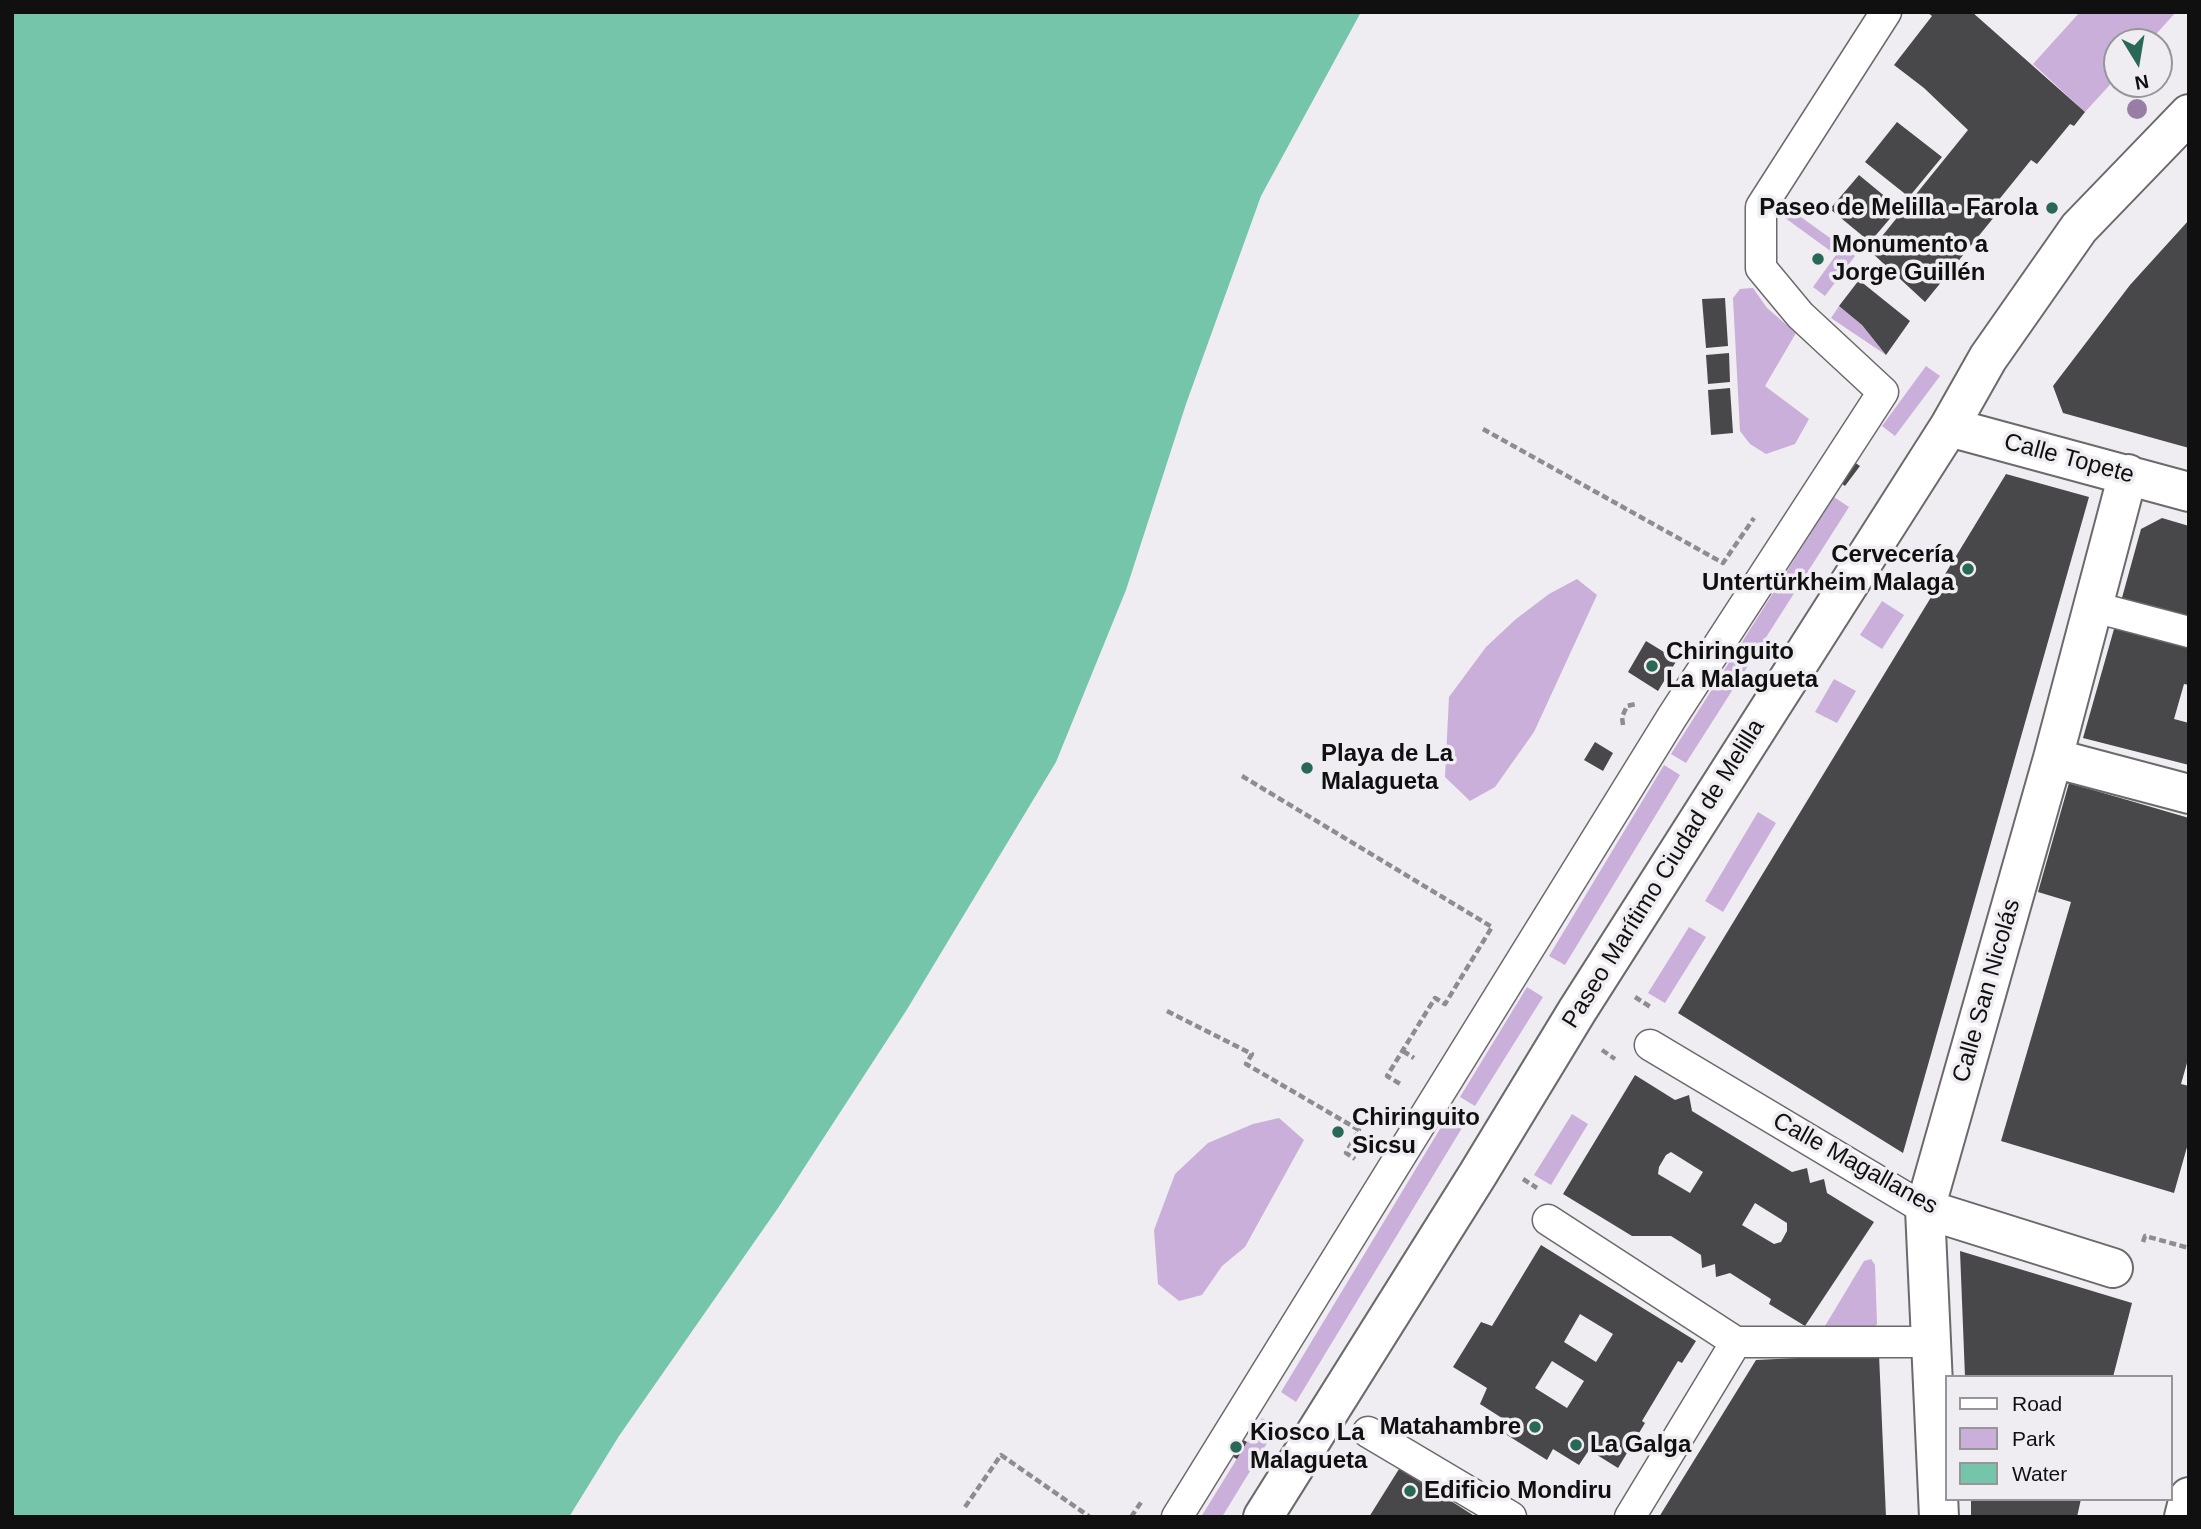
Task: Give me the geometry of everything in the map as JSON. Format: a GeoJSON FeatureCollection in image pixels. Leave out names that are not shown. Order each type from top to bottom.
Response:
{"type":"FeatureCollection","features":[{"type":"Feature","properties":{"kind":"street"},"geometry":{"type":"LineString","coordinates":[[1177,1517],[1672,717],[1882,393],[1800,315],[1760,268],[1761,207],[1886,12]]}},
{"type":"Feature","properties":{"kind":"street","name":"Paseo Marítimo Ciudad de Melilla"},"geometry":{"type":"LineString","coordinates":[[1264,1517],[1577,1012],[1949,426],[1988,358],[2079,228],[2189,114]]}},
{"type":"Feature","properties":{"kind":"street","name":"Calle Topete"},"geometry":{"type":"LineString","coordinates":[[1949,426],[2189,492]]}},
{"type":"Feature","properties":{"kind":"street","name":"Calle San Nicolás"},"geometry":{"type":"LineString","coordinates":[[1939,1517],[1926,1209],[2053,758],[2128,474]]}},
{"type":"Feature","properties":{"kind":"street"},"geometry":{"type":"LineString","coordinates":[[2094,607],[2189,632]]}},
{"type":"Feature","properties":{"kind":"street"},"geometry":{"type":"LineString","coordinates":[[2053,758],[2189,794]]}},
{"type":"Feature","properties":{"kind":"street","name":"Calle Magallanes"},"geometry":{"type":"LineString","coordinates":[[1650,1045],[1926,1209],[2127,1257]]}},
{"type":"Feature","properties":{"kind":"street"},"geometry":{"type":"LineString","coordinates":[[1548,1220],[1736,1342],[1931,1342]]}},
{"type":"Feature","properties":{"kind":"street"},"geometry":{"type":"LineString","coordinates":[[1630,1517],[1736,1342]]}},
{"type":"Feature","properties":{"kind":"street"},"geometry":{"type":"LineString","coordinates":[[1368,1432],[1511,1517]]}},
{"type":"Feature","properties":{"kind":"street"},"geometry":{"type":"LineString","coordinates":[[2184,1517],[2189,1497]]}},
{"type":"Feature","properties":{"kind":"path"},"geometry":{"type":"LineString","coordinates":[[1483,429],[1723,563],[1755,517]]}},
{"type":"Feature","properties":{"kind":"path"},"geometry":{"type":"LineString","coordinates":[[1242,776],[1492,927],[1445,1004],[1434,998],[1387,1076],[1404,1086]]}},
{"type":"Feature","properties":{"kind":"path"},"geometry":{"type":"LineString","coordinates":[[1167,1010],[1252,1054],[1246,1064],[1359,1130],[1346,1153],[1356,1159]]}},
{"type":"Feature","properties":{"kind":"path"},"geometry":{"type":"LineString","coordinates":[[1403,1051],[1414,1058]]}},
{"type":"Feature","properties":{"kind":"path"},"geometry":{"type":"LineString","coordinates":[[2127,1257],[2145,1236],[2189,1248]]}},
{"type":"Feature","properties":{"kind":"path"},"geometry":{"type":"LineString","coordinates":[[965,1507],[1001,1455],[1090,1517]]}},
{"type":"Feature","properties":{"kind":"green space"},"geometry":{"type":"Polygon","coordinates":[[[2080,12],[2176,12],[2162,28],[2103,28],[2103,92],[2085,112],[2033,64],[2080,12]]]}},
{"type":"Feature","properties":{"kind":"green space"},"geometry":{"type":"Polygon","coordinates":[[[1787,207],[1855,256],[1825,296],[1813,287],[1836,255],[1781,215],[1787,207]]]}},
{"type":"Feature","properties":{"kind":"green space"},"geometry":{"type":"Polygon","coordinates":[[[1753,288],[1767,308],[1796,333],[1765,386],[1809,419],[1795,444],[1766,454],[1750,444],[1740,431],[1733,298],[1740,289],[1753,288]]]}},
{"type":"Feature","properties":{"kind":"green space"},"geometry":{"type":"Polygon","coordinates":[[[1839,306],[1862,325],[1886,355],[1831,318],[1839,306]]]}},
{"type":"Feature","properties":{"kind":"green space"},"geometry":{"type":"Polygon","coordinates":[[[1926,366],[1940,376],[1895,436],[1882,426],[1926,366]]]}},
{"type":"Feature","properties":{"kind":"green space"},"geometry":{"type":"Polygon","coordinates":[[[1834,497],[1849,507],[1686,763],[1671,754],[1834,497]]]}},
{"type":"Feature","properties":{"kind":"green space"},"geometry":{"type":"Polygon","coordinates":[[[1577,579],[1597,595],[1534,732],[1495,787],[1470,801],[1445,777],[1449,697],[1486,647],[1516,619],[1549,594],[1577,579]]]}},
{"type":"Feature","properties":{"kind":"green space"},"geometry":{"type":"Polygon","coordinates":[[[1882,601],[1904,615],[1882,649],[1860,635],[1882,601]]]}},
{"type":"Feature","properties":{"kind":"green space"},"geometry":{"type":"Polygon","coordinates":[[[1834,679],[1856,691],[1837,723],[1815,712],[1834,679]]]}},
{"type":"Feature","properties":{"kind":"green space"},"geometry":{"type":"Polygon","coordinates":[[[1664,765],[1680,775],[1565,965],[1549,956],[1664,765]]]}},
{"type":"Feature","properties":{"kind":"green space"},"geometry":{"type":"Polygon","coordinates":[[[1758,812],[1776,823],[1723,912],[1705,901],[1758,812]]]}},
{"type":"Feature","properties":{"kind":"green space"},"geometry":{"type":"Polygon","coordinates":[[[1689,927],[1706,937],[1665,1003],[1648,993],[1689,927]]]}},
{"type":"Feature","properties":{"kind":"green space"},"geometry":{"type":"Polygon","coordinates":[[[1527,987],[1543,997],[1475,1106],[1460,1097],[1527,987]]]}},
{"type":"Feature","properties":{"kind":"green space"},"geometry":{"type":"Polygon","coordinates":[[[1452,1109],[1468,1118],[1296,1402],[1281,1392],[1452,1109]]]}},
{"type":"Feature","properties":{"kind":"green space"},"geometry":{"type":"Polygon","coordinates":[[[1572,1114],[1588,1124],[1551,1185],[1534,1175],[1572,1114]]]}},
{"type":"Feature","properties":{"kind":"green space"},"geometry":{"type":"Polygon","coordinates":[[[1279,1118],[1304,1140],[1245,1247],[1222,1266],[1202,1295],[1179,1301],[1158,1284],[1154,1230],[1175,1174],[1208,1143],[1253,1124],[1279,1118]]]}},
{"type":"Feature","properties":{"kind":"green space"},"geometry":{"type":"Polygon","coordinates":[[[1871,1259],[1875,1265],[1877,1324],[1874,1329],[1826,1331],[1825,1326],[1864,1261],[1871,1259]]]}},
{"type":"Feature","properties":{"kind":"green space"},"geometry":{"type":"Polygon","coordinates":[[[1262,1418],[1277,1427],[1222,1517],[1201,1517],[1262,1418]]]}},
{"type":"Feature","properties":{"kind":"water"},"geometry":{"type":"Polygon","coordinates":[[[12,12],[1361,12],[1261,196],[1186,404],[1126,590],[1056,762],[906,1011],[778,1208],[619,1436],[569,1517],[12,1517],[12,12]]]}},
{"type":"Feature","properties":{"kind":"building"},"geometry":{"type":"Polygon","coordinates":[[[1927,12],[1972,12],[2085,112],[2074,126],[2070,124],[2037,164],[2031,160],[1993,207],[1999,211],[1925,302],[1870,251],[1968,130],[1924,88],[1894,65],[1932,16],[1927,12]]]}},
{"type":"Feature","properties":{"kind":"building"},"geometry":{"type":"Polygon","coordinates":[[[1897,122],[1942,157],[1909,197],[1865,162],[1897,122]]]}},
{"type":"Feature","properties":{"kind":"building"},"geometry":{"type":"Polygon","coordinates":[[[1859,175],[1899,208],[1870,242],[1830,209],[1859,175]]]}},
{"type":"Feature","properties":{"kind":"building"},"geometry":{"type":"Polygon","coordinates":[[[2189,220],[2189,448],[2063,413],[2053,386],[2130,285],[2189,220]]]}},
{"type":"Feature","properties":{"kind":"building"},"geometry":{"type":"Polygon","coordinates":[[[1859,280],[1910,321],[1886,355],[1862,325],[1839,306],[1859,280]]]}},
{"type":"Feature","properties":{"kind":"building"},"geometry":{"type":"Polygon","coordinates":[[[1725,298],[1728,346],[1706,348],[1702,299],[1725,298]]]}},
{"type":"Feature","properties":{"kind":"building"},"geometry":{"type":"Polygon","coordinates":[[[1729,353],[1730,382],[1708,384],[1706,355],[1729,353]]]}},
{"type":"Feature","properties":{"kind":"building"},"geometry":{"type":"Polygon","coordinates":[[[1730,388],[1733,433],[1711,435],[1708,390],[1730,388]]]}},
{"type":"Feature","properties":{"kind":"building"},"geometry":{"type":"Polygon","coordinates":[[[1848,458],[1860,466],[1845,486],[1834,478],[1848,458]]]}},
{"type":"Feature","properties":{"kind":"building"},"geometry":{"type":"Polygon","coordinates":[[[2006,474],[2089,497],[1903,1153],[1678,1013],[2006,474]]]}},
{"type":"Feature","properties":{"kind":"building"},"geometry":{"type":"Polygon","coordinates":[[[2162,518],[2189,526],[2189,623],[2120,605],[2141,529],[2162,518]]]}},
{"type":"Feature","properties":{"kind":"building"},"geometry":{"type":"Polygon","coordinates":[[[2116,622],[2189,642],[2189,685],[2184,684],[2174,719],[2189,723],[2189,765],[2083,738],[2116,622]]]}},
{"type":"Feature","properties":{"kind":"building","name":"Chiringuito La Malagueta"},"geometry":{"type":"Polygon","coordinates":[[[1646,641],[1677,660],[1658,691],[1628,672],[1646,641]]]}},
{"type":"Feature","properties":{"kind":"building"},"geometry":{"type":"Polygon","coordinates":[[[1595,742],[1613,753],[1603,771],[1584,760],[1595,742]]]}},
{"type":"Feature","properties":{"kind":"building"},"geometry":{"type":"Polygon","coordinates":[[[2069,783],[2189,818],[2189,1056],[2181,1084],[2189,1086],[2189,1140],[2174,1193],[2001,1141],[2071,902],[2038,892],[2069,783]]]}},
{"type":"Feature","properties":{"kind":"building"},"geometry":{"type":"Polygon","coordinates":[[[1635,1075],[1675,1100],[1689,1095],[1692,1111],[1792,1172],[1807,1168],[1810,1183],[1824,1179],[1827,1193],[1874,1222],[1805,1326],[1769,1304],[1771,1299],[1730,1273],[1716,1277],[1715,1264],[1702,1268],[1701,1255],[1671,1236],[1632,1236],[1563,1194],[1635,1075]],[[1671,1152],[1666,1155],[1658,1174],[1690,1193],[1703,1172],[1671,1152]],[[1755,1203],[1742,1225],[1774,1244],[1781,1242],[1787,1231],[1787,1223],[1755,1203]]]}},
{"type":"Feature","properties":{"kind":"building"},"geometry":{"type":"Polygon","coordinates":[[[1541,1245],[1696,1341],[1682,1363],[1678,1361],[1618,1468],[1589,1450],[1579,1465],[1553,1449],[1547,1460],[1499,1430],[1505,1420],[1480,1404],[1487,1388],[1453,1367],[1481,1322],[1492,1326],[1541,1245]],[[1580,1314],[1564,1342],[1596,1362],[1613,1334],[1580,1314]],[[1552,1361],[1535,1388],[1567,1408],[1584,1381],[1552,1361]]]}},
{"type":"Feature","properties":{"kind":"building"},"geometry":{"type":"Polygon","coordinates":[[[1960,1251],[2132,1303],[2114,1375],[1965,1375],[1960,1251]]]}},
{"type":"Feature","properties":{"kind":"building"},"geometry":{"type":"Polygon","coordinates":[[[1879,1354],[1886,1517],[1659,1517],[1756,1360],[1879,1354]]]}},
{"type":"Feature","properties":{"kind":"building","name":"Kiosco La Malagueta"},"geometry":{"type":"Polygon","coordinates":[[[1236,1436],[1247,1442],[1237,1459],[1226,1453],[1236,1436]]]}},
{"type":"Feature","properties":{"kind":"building","name":"Edificio Mondiru"},"geometry":{"type":"Polygon","coordinates":[[[1399,1469],[1440,1494],[1476,1517],[1369,1517],[1399,1469]]]}},
{"type":"Feature","properties":{"kind":"building"},"geometry":{"type":"Polygon","coordinates":[[[1971,1501],[2081,1501],[2077,1517],[1971,1517],[1971,1501]]]}},
{"type":"Feature","properties":{"kind":"place","name":"Paseo de Melilla - Farola"},"geometry":{"type":"Point","coordinates":[2052,208]}},
{"type":"Feature","properties":{"kind":"place","name":"Monumento a Jorge Guillén"},"geometry":{"type":"Point","coordinates":[1818,259]}},
{"type":"Feature","properties":{"kind":"place","name":"Cervecería Untertürkheim Malaga"},"geometry":{"type":"Point","coordinates":[1968,569]}},
{"type":"Feature","properties":{"kind":"place","name":"Chiringuito La Malagueta"},"geometry":{"type":"Point","coordinates":[1652,666]}},
{"type":"Feature","properties":{"kind":"place","name":"Playa de La Malagueta"},"geometry":{"type":"Point","coordinates":[1307,768]}},
{"type":"Feature","properties":{"kind":"place","name":"Chiringuito Sicsu"},"geometry":{"type":"Point","coordinates":[1338,1132]}},
{"type":"Feature","properties":{"kind":"place","name":"Matahambre"},"geometry":{"type":"Point","coordinates":[1535,1427]}},
{"type":"Feature","properties":{"kind":"place","name":"La Galga"},"geometry":{"type":"Point","coordinates":[1576,1445]}},
{"type":"Feature","properties":{"kind":"place","name":"Kiosco La Malagueta"},"geometry":{"type":"Point","coordinates":[1236,1447]}},
{"type":"Feature","properties":{"kind":"place","name":"Edificio Mondiru"},"geometry":{"type":"Point","coordinates":[1410,1491]}}]}
